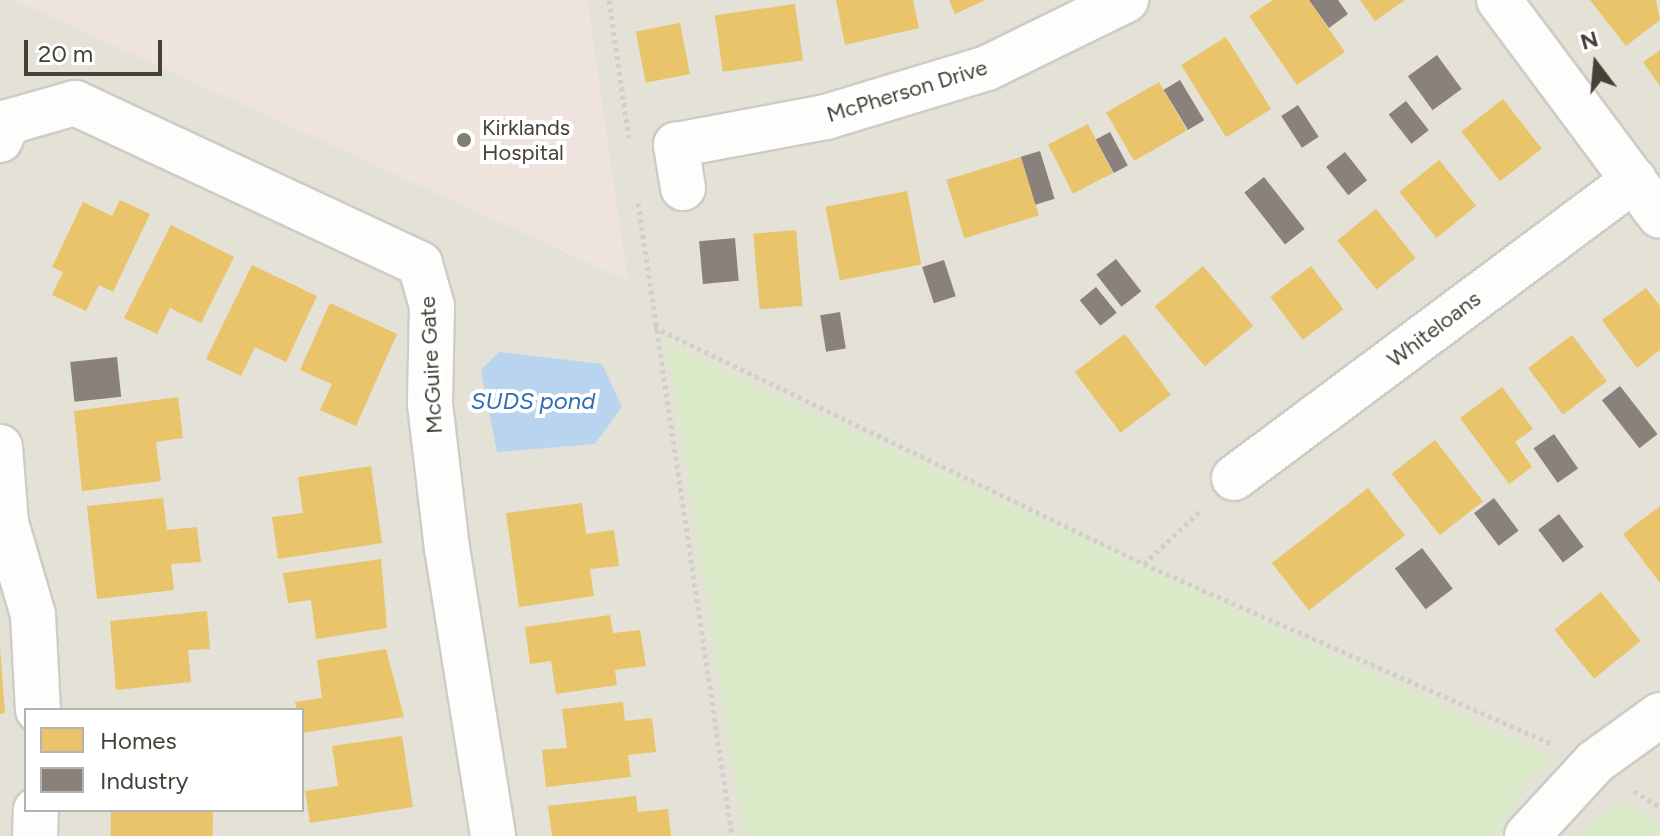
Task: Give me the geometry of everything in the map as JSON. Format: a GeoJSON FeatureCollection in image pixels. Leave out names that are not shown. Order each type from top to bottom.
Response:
{"type":"FeatureCollection","features":[{"type":"Feature","properties":{"kind":"street","name":"McPherson Drive"},"geometry":{"type":"LineString","coordinates":[[683,188],[676,145],[826,117],[987,68],[1126,0]]}},
{"type":"Feature","properties":{"kind":"street"},"geometry":{"type":"LineString","coordinates":[[1499,0],[1660,216]]}},
{"type":"Feature","properties":{"kind":"street","name":"McGuire Gate"},"geometry":{"type":"LineString","coordinates":[[0,140],[8,122],[75,103],[420,264],[432,306],[430,404],[447,548],[493,836]]}},
{"type":"Feature","properties":{"kind":"street","name":"Whiteloans"},"geometry":{"type":"LineString","coordinates":[[1234,478],[1634,180]]}},
{"type":"Feature","properties":{"kind":"street"},"geometry":{"type":"LineString","coordinates":[[0,447],[3,523],[33,615],[38,708]]}},
{"type":"Feature","properties":{"kind":"street"},"geometry":{"type":"LineString","coordinates":[[1527,836],[1595,762],[1660,715]]}},
{"type":"Feature","properties":{"kind":"street"},"geometry":{"type":"LineString","coordinates":[[35,836],[36,812]]}},
{"type":"Feature","properties":{"kind":"path"},"geometry":{"type":"LineString","coordinates":[[609,0],[631,150]]}},
{"type":"Feature","properties":{"kind":"path"},"geometry":{"type":"LineString","coordinates":[[637,195],[654,327],[732,836]]}},
{"type":"Feature","properties":{"kind":"path"},"geometry":{"type":"LineString","coordinates":[[654,327],[1144,564],[1595,762]]}},
{"type":"Feature","properties":{"kind":"path"},"geometry":{"type":"LineString","coordinates":[[1144,564],[1234,478]]}},
{"type":"Feature","properties":{"kind":"shaded area"},"geometry":{"type":"Polygon","coordinates":[[[0,0],[15,0],[627,280],[587,0],[1660,0],[1660,836],[0,836],[0,0]]]}},
{"type":"Feature","properties":{"kind":"shaded area","name":"Kirklands Hospital"},"geometry":{"type":"Polygon","coordinates":[[[15,0],[587,0],[628,280],[15,0]]]}},
{"type":"Feature","properties":{"kind":"green space"},"geometry":{"type":"Polygon","coordinates":[[[667,344],[1557,759],[1528,779],[1495,836],[744,836],[667,344]]]}},
{"type":"Feature","properties":{"kind":"green space"},"geometry":{"type":"Polygon","coordinates":[[[1622,801],[1660,825],[1660,836],[1576,836],[1622,801]]]}},
{"type":"Feature","properties":{"kind":"water","name":"SUDS pond"},"geometry":{"type":"Polygon","coordinates":[[[499,352],[602,364],[622,407],[595,444],[497,452],[481,370],[499,352]]]}},
{"type":"Feature","properties":{"kind":"building: Homes"},"geometry":{"type":"Polygon","coordinates":[[[836,0],[913,0],[919,28],[845,45],[836,0]]]}},
{"type":"Feature","properties":{"kind":"building: Homes"},"geometry":{"type":"Polygon","coordinates":[[[949,0],[985,0],[955,14],[949,0]]]}},
{"type":"Feature","properties":{"kind":"building: Homes"},"geometry":{"type":"Polygon","coordinates":[[[1273,0],[1309,0],[1345,52],[1297,85],[1249,16],[1273,0]]]}},
{"type":"Feature","properties":{"kind":"building: Homes"},"geometry":{"type":"Polygon","coordinates":[[[1360,0],[1405,0],[1375,21],[1360,0]]]}},
{"type":"Feature","properties":{"kind":"building: Homes"},"geometry":{"type":"Polygon","coordinates":[[[1590,0],[1656,0],[1660,20],[1626,46],[1590,0]]]}},
{"type":"Feature","properties":{"kind":"building: Homes"},"geometry":{"type":"Polygon","coordinates":[[[795,4],[803,60],[723,72],[715,15],[795,4]]]}},
{"type":"Feature","properties":{"kind":"building: Homes"},"geometry":{"type":"Polygon","coordinates":[[[680,23],[690,74],[646,83],[636,32],[680,23]]]}},
{"type":"Feature","properties":{"kind":"building: Homes"},"geometry":{"type":"Polygon","coordinates":[[[1226,37],[1271,109],[1226,137],[1181,65],[1226,37]]]}},
{"type":"Feature","properties":{"kind":"building: Homes"},"geometry":{"type":"Polygon","coordinates":[[[1660,50],[1660,86],[1643,62],[1660,50]]]}},
{"type":"Feature","properties":{"kind":"building: Homes"},"geometry":{"type":"Polygon","coordinates":[[[1159,82],[1187,130],[1134,161],[1106,113],[1159,82]]]}},
{"type":"Feature","properties":{"kind":"building: Homes"},"geometry":{"type":"Polygon","coordinates":[[[1503,99],[1542,149],[1500,181],[1461,132],[1503,99]]]}},
{"type":"Feature","properties":{"kind":"building: Homes"},"geometry":{"type":"Polygon","coordinates":[[[1088,124],[1113,173],[1073,193],[1048,144],[1088,124]]]}},
{"type":"Feature","properties":{"kind":"building: Homes"},"geometry":{"type":"Polygon","coordinates":[[[1021,157],[1039,215],[964,238],[946,180],[1021,157]]]}},
{"type":"Feature","properties":{"kind":"building: Homes"},"geometry":{"type":"Polygon","coordinates":[[[1439,160],[1476,206],[1436,238],[1399,192],[1439,160]]]}},
{"type":"Feature","properties":{"kind":"building: Homes"},"geometry":{"type":"Polygon","coordinates":[[[907,191],[921,265],[840,280],[826,207],[907,191]]]}},
{"type":"Feature","properties":{"kind":"building: Homes"},"geometry":{"type":"Polygon","coordinates":[[[120,200],[150,214],[113,292],[99,285],[86,311],[52,295],[63,272],[52,267],[83,202],[112,216],[120,200]]]}},
{"type":"Feature","properties":{"kind":"building: Homes"},"geometry":{"type":"Polygon","coordinates":[[[1376,209],[1416,258],[1377,289],[1337,240],[1376,209]]]}},
{"type":"Feature","properties":{"kind":"building: Homes"},"geometry":{"type":"Polygon","coordinates":[[[171,225],[234,257],[201,323],[170,308],[157,334],[124,318],[171,225]]]}},
{"type":"Feature","properties":{"kind":"building: Homes"},"geometry":{"type":"Polygon","coordinates":[[[796,230],[803,306],[760,309],[753,234],[796,230]]]}},
{"type":"Feature","properties":{"kind":"building: Homes"},"geometry":{"type":"Polygon","coordinates":[[[252,265],[317,296],[286,362],[255,347],[241,376],[206,359],[252,265]]]}},
{"type":"Feature","properties":{"kind":"building: Homes"},"geometry":{"type":"Polygon","coordinates":[[[1203,266],[1253,326],[1205,366],[1155,306],[1203,266]]]}},
{"type":"Feature","properties":{"kind":"building: Homes"},"geometry":{"type":"Polygon","coordinates":[[[1311,266],[1343,309],[1303,340],[1270,297],[1311,266]]]}},
{"type":"Feature","properties":{"kind":"building: Homes"},"geometry":{"type":"Polygon","coordinates":[[[1646,288],[1660,306],[1660,350],[1637,368],[1602,320],[1646,288]]]}},
{"type":"Feature","properties":{"kind":"building: Homes"},"geometry":{"type":"Polygon","coordinates":[[[330,303],[397,334],[356,426],[320,410],[332,384],[300,370],[330,303]]]}},
{"type":"Feature","properties":{"kind":"building: Homes"},"geometry":{"type":"Polygon","coordinates":[[[1125,334],[1171,395],[1120,433],[1075,372],[1125,334]]]}},
{"type":"Feature","properties":{"kind":"building: Homes"},"geometry":{"type":"Polygon","coordinates":[[[1572,335],[1607,381],[1563,414],[1528,368],[1572,335]]]}},
{"type":"Feature","properties":{"kind":"building: Homes"},"geometry":{"type":"Polygon","coordinates":[[[1502,387],[1533,429],[1515,442],[1532,467],[1509,484],[1460,418],[1502,387]]]}},
{"type":"Feature","properties":{"kind":"building: Homes"},"geometry":{"type":"Polygon","coordinates":[[[178,397],[183,438],[156,442],[161,481],[82,491],[74,411],[178,397]]]}},
{"type":"Feature","properties":{"kind":"building: Homes"},"geometry":{"type":"Polygon","coordinates":[[[1435,440],[1483,501],[1440,535],[1392,474],[1435,440]]]}},
{"type":"Feature","properties":{"kind":"building: Homes"},"geometry":{"type":"Polygon","coordinates":[[[371,466],[382,543],[278,559],[272,517],[303,513],[298,477],[371,466]]]}},
{"type":"Feature","properties":{"kind":"building: Homes"},"geometry":{"type":"Polygon","coordinates":[[[1368,488],[1405,535],[1309,610],[1272,563],[1368,488]]]}},
{"type":"Feature","properties":{"kind":"building: Homes"},"geometry":{"type":"Polygon","coordinates":[[[163,498],[167,530],[197,527],[201,562],[171,564],[174,590],[97,599],[87,506],[163,498]]]}},
{"type":"Feature","properties":{"kind":"building: Homes"},"geometry":{"type":"Polygon","coordinates":[[[582,503],[586,534],[614,530],[619,566],[590,569],[594,596],[519,607],[506,513],[582,503]]]}},
{"type":"Feature","properties":{"kind":"building: Homes"},"geometry":{"type":"Polygon","coordinates":[[[1660,506],[1660,583],[1623,534],[1660,506]]]}},
{"type":"Feature","properties":{"kind":"building: Homes"},"geometry":{"type":"Polygon","coordinates":[[[381,559],[387,628],[316,639],[311,600],[288,603],[283,573],[381,559]]]}},
{"type":"Feature","properties":{"kind":"building: Homes"},"geometry":{"type":"Polygon","coordinates":[[[1601,592],[1641,641],[1594,679],[1554,630],[1601,592]]]}},
{"type":"Feature","properties":{"kind":"building: Homes"},"geometry":{"type":"Polygon","coordinates":[[[207,611],[210,649],[188,650],[191,682],[116,690],[110,621],[207,611]]]}},
{"type":"Feature","properties":{"kind":"building: Homes"},"geometry":{"type":"Polygon","coordinates":[[[610,615],[613,633],[640,630],[646,666],[615,670],[617,685],[556,694],[551,661],[530,664],[525,627],[610,615]]]}},
{"type":"Feature","properties":{"kind":"building: Homes"},"geometry":{"type":"Polygon","coordinates":[[[0,647],[5,713],[0,714],[0,647]]]}},
{"type":"Feature","properties":{"kind":"building: Homes"},"geometry":{"type":"Polygon","coordinates":[[[386,649],[404,717],[304,733],[304,708],[296,708],[295,702],[322,698],[317,660],[386,649]]]}},
{"type":"Feature","properties":{"kind":"building: Homes"},"geometry":{"type":"Polygon","coordinates":[[[623,702],[625,721],[652,718],[656,752],[628,755],[631,777],[546,787],[542,750],[567,748],[562,709],[623,702]]]}},
{"type":"Feature","properties":{"kind":"building: Homes"},"geometry":{"type":"Polygon","coordinates":[[[402,736],[413,807],[310,823],[305,791],[338,786],[332,746],[402,736]]]}},
{"type":"Feature","properties":{"kind":"building: Homes"},"geometry":{"type":"Polygon","coordinates":[[[636,796],[638,812],[668,809],[671,836],[552,836],[548,806],[636,796]]]}},
{"type":"Feature","properties":{"kind":"building: Homes"},"geometry":{"type":"Polygon","coordinates":[[[111,812],[213,812],[213,836],[111,836],[111,812]]]}},
{"type":"Feature","properties":{"kind":"building: Industry"},"geometry":{"type":"Polygon","coordinates":[[[1309,0],[1338,0],[1348,14],[1329,28],[1309,0]]]}},
{"type":"Feature","properties":{"kind":"building: Industry"},"geometry":{"type":"Polygon","coordinates":[[[1437,55],[1462,89],[1433,110],[1408,76],[1437,55]]]}},
{"type":"Feature","properties":{"kind":"building: Industry"},"geometry":{"type":"Polygon","coordinates":[[[1180,80],[1204,120],[1188,130],[1164,90],[1180,80]]]}},
{"type":"Feature","properties":{"kind":"building: Industry"},"geometry":{"type":"Polygon","coordinates":[[[1406,101],[1429,130],[1411,144],[1389,115],[1406,101]]]}},
{"type":"Feature","properties":{"kind":"building: Industry"},"geometry":{"type":"Polygon","coordinates":[[[1298,105],[1319,137],[1302,148],[1281,116],[1298,105]]]}},
{"type":"Feature","properties":{"kind":"building: Industry"},"geometry":{"type":"Polygon","coordinates":[[[1110,132],[1128,166],[1114,173],[1096,140],[1110,132]]]}},
{"type":"Feature","properties":{"kind":"building: Industry"},"geometry":{"type":"Polygon","coordinates":[[[1040,151],[1055,199],[1035,205],[1021,157],[1040,151]]]}},
{"type":"Feature","properties":{"kind":"building: Industry"},"geometry":{"type":"Polygon","coordinates":[[[1345,152],[1367,180],[1348,195],[1326,167],[1345,152]]]}},
{"type":"Feature","properties":{"kind":"building: Industry"},"geometry":{"type":"Polygon","coordinates":[[[1264,177],[1305,229],[1285,244],[1244,192],[1264,177]]]}},
{"type":"Feature","properties":{"kind":"building: Industry"},"geometry":{"type":"Polygon","coordinates":[[[735,238],[739,281],[703,284],[699,241],[735,238]]]}},
{"type":"Feature","properties":{"kind":"building: Industry"},"geometry":{"type":"Polygon","coordinates":[[[1116,259],[1141,291],[1122,307],[1096,274],[1116,259]]]}},
{"type":"Feature","properties":{"kind":"building: Industry"},"geometry":{"type":"Polygon","coordinates":[[[944,260],[956,296],[934,303],[922,267],[944,260]]]}},
{"type":"Feature","properties":{"kind":"building: Industry"},"geometry":{"type":"Polygon","coordinates":[[[1096,287],[1117,313],[1100,326],[1080,300],[1096,287]]]}},
{"type":"Feature","properties":{"kind":"building: Industry"},"geometry":{"type":"Polygon","coordinates":[[[840,312],[846,349],[826,352],[820,315],[840,312]]]}},
{"type":"Feature","properties":{"kind":"building: Industry"},"geometry":{"type":"Polygon","coordinates":[[[117,357],[121,397],[74,402],[70,362],[117,357]]]}},
{"type":"Feature","properties":{"kind":"building: Industry"},"geometry":{"type":"Polygon","coordinates":[[[1620,386],[1658,434],[1639,448],[1602,400],[1620,386]]]}},
{"type":"Feature","properties":{"kind":"building: Industry"},"geometry":{"type":"Polygon","coordinates":[[[1554,434],[1578,468],[1558,483],[1534,448],[1554,434]]]}},
{"type":"Feature","properties":{"kind":"building: Industry"},"geometry":{"type":"Polygon","coordinates":[[[1494,498],[1519,531],[1499,546],[1474,513],[1494,498]]]}},
{"type":"Feature","properties":{"kind":"building: Industry"},"geometry":{"type":"Polygon","coordinates":[[[1559,514],[1584,547],[1563,562],[1538,530],[1559,514]]]}},
{"type":"Feature","properties":{"kind":"building: Industry"},"geometry":{"type":"Polygon","coordinates":[[[1422,548],[1453,589],[1426,609],[1395,568],[1422,548]]]}},
{"type":"Feature","properties":{"kind":"place","name":"Kirklands Hospital"},"geometry":{"type":"Point","coordinates":[464,140]}}]}
